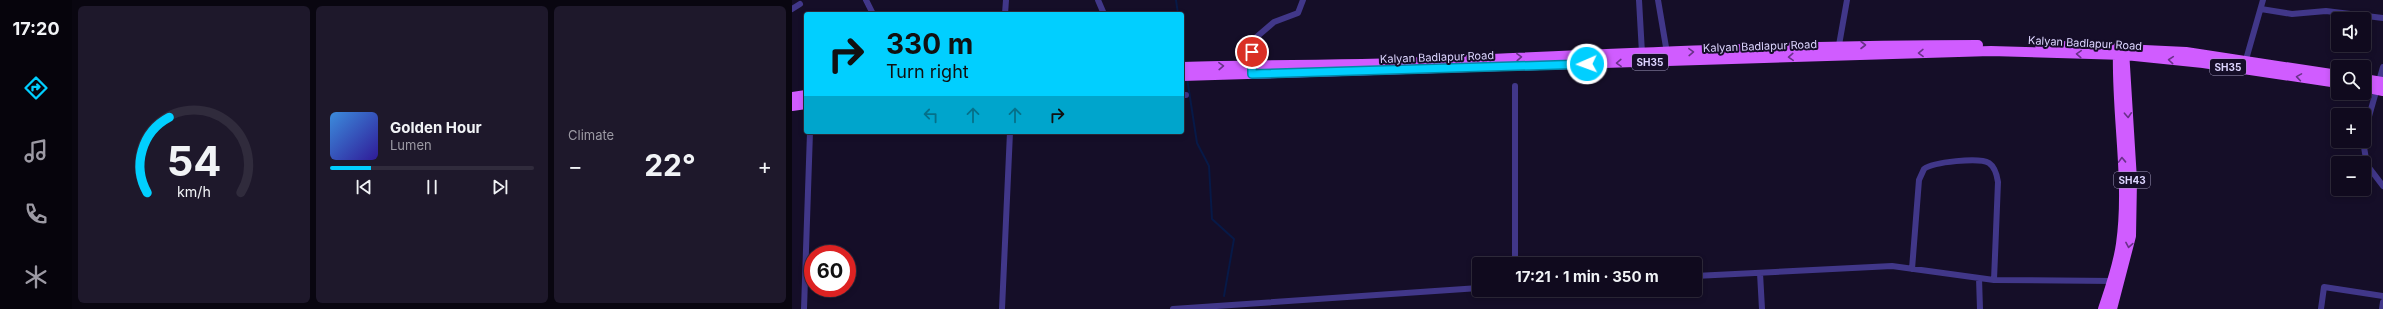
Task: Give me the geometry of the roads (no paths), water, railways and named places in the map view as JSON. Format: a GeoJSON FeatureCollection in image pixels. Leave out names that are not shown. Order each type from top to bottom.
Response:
{"type":"FeatureCollection","features":[{"type":"Feature","properties":{"kind":"main road","name":"Kalyan Badlapur Road"},"geometry":{"type":"LineString","coordinates":[[1587,59],[1642,53],[1667,57],[1839,45],[1879,50]]}},
{"type":"Feature","properties":{"kind":"main road","name":"Kalyan Badlapur Road"},"geometry":{"type":"LineString","coordinates":[[1184,68],[1252,70],[1398,67],[1587,59],[1879,50],[2186,52],[2331,82]]}},
{"type":"Feature","properties":{"kind":"main road","name":"SH43"},"geometry":{"type":"LineString","coordinates":[[2112,309],[2121,244],[2123,207],[2121,52]]}},
{"type":"Feature","properties":{"kind":"main road","name":"Kalyan Badlapur Road"},"geometry":{"type":"LineString","coordinates":[[2244,65],[2331,74]]}},
{"type":"Feature","properties":{"kind":"main road","name":"Kalyan Badlapur Road"},"geometry":{"type":"LineString","coordinates":[[1184,76],[1252,70]]}},
{"type":"Feature","properties":{"kind":"main road"},"geometry":{"type":"LineString","coordinates":[[792,97],[804,95]]}},
{"type":"Feature","properties":{"kind":"main road"},"geometry":{"type":"LineString","coordinates":[[792,106],[804,104]]}},
{"type":"Feature","properties":{"kind":"main road","name":"SH43"},"geometry":{"type":"LineString","coordinates":[[2103,309],[2116,282]]}},
{"type":"Feature","properties":{"kind":"street"},"geometry":{"type":"LineString","coordinates":[[866,0],[872,12]]}},
{"type":"Feature","properties":{"kind":"street"},"geometry":{"type":"LineString","coordinates":[[1006,0],[1006,12]]}},
{"type":"Feature","properties":{"kind":"street"},"geometry":{"type":"LineString","coordinates":[[1098,0],[1103,12]]}},
{"type":"Feature","properties":{"kind":"street"},"geometry":{"type":"LineString","coordinates":[[1252,70],[1253,40],[1274,22],[1298,13],[1303,0]]}},
{"type":"Feature","properties":{"kind":"street"},"geometry":{"type":"LineString","coordinates":[[1639,0],[1642,53]]}},
{"type":"Feature","properties":{"kind":"street"},"geometry":{"type":"LineString","coordinates":[[1658,0],[1667,57]]}},
{"type":"Feature","properties":{"kind":"street"},"geometry":{"type":"LineString","coordinates":[[1839,45],[1847,0]]}},
{"type":"Feature","properties":{"kind":"street"},"geometry":{"type":"LineString","coordinates":[[2244,65],[2263,0]]}},
{"type":"Feature","properties":{"kind":"street"},"geometry":{"type":"LineString","coordinates":[[792,9],[800,4]]}},
{"type":"Feature","properties":{"kind":"street"},"geometry":{"type":"LineString","coordinates":[[2261,10],[2292,14],[2326,11],[2383,18]]}},
{"type":"Feature","properties":{"kind":"street"},"geometry":{"type":"LineString","coordinates":[[2371,113],[2380,86],[2383,67]]}},
{"type":"Feature","properties":{"kind":"street"},"geometry":{"type":"LineString","coordinates":[[1515,86],[1515,257]]}},
{"type":"Feature","properties":{"kind":"street"},"geometry":{"type":"LineString","coordinates":[[804,309],[810,134]]}},
{"type":"Feature","properties":{"kind":"street"},"geometry":{"type":"LineString","coordinates":[[1002,309],[1010,134]]}},
{"type":"Feature","properties":{"kind":"street"},"geometry":{"type":"LineString","coordinates":[[2364,148],[2367,165],[2383,186]]}},
{"type":"Feature","properties":{"kind":"street"},"geometry":{"type":"LineString","coordinates":[[1912,269],[1919,180],[1924,169],[1938,163],[1984,161],[1993,167],[1998,182],[1994,280]]}},
{"type":"Feature","properties":{"kind":"street"},"geometry":{"type":"LineString","coordinates":[[1702,276],[1892,266],[1994,280],[2116,282]]}},
{"type":"Feature","properties":{"kind":"street"},"geometry":{"type":"LineString","coordinates":[[1760,273],[1762,309]]}},
{"type":"Feature","properties":{"kind":"street"},"geometry":{"type":"LineString","coordinates":[[1979,278],[1980,309]]}},
{"type":"Feature","properties":{"kind":"street"},"geometry":{"type":"LineString","coordinates":[[2321,309],[2324,287],[2383,296]]}},
{"type":"Feature","properties":{"kind":"street"},"geometry":{"type":"LineString","coordinates":[[1173,309],[1472,288]]}},
{"type":"Feature","properties":{"kind":"street"},"geometry":{"type":"LineString","coordinates":[[2382,309],[2383,302]]}},
{"type":"Feature","properties":{"kind":"waterway"},"geometry":{"type":"LineString","coordinates":[[1176,0],[1178,12]]}},
{"type":"Feature","properties":{"kind":"waterway"},"geometry":{"type":"LineString","coordinates":[[1187,78],[1197,143],[1209,166],[1212,219],[1234,239],[1224,296]]}}]}
